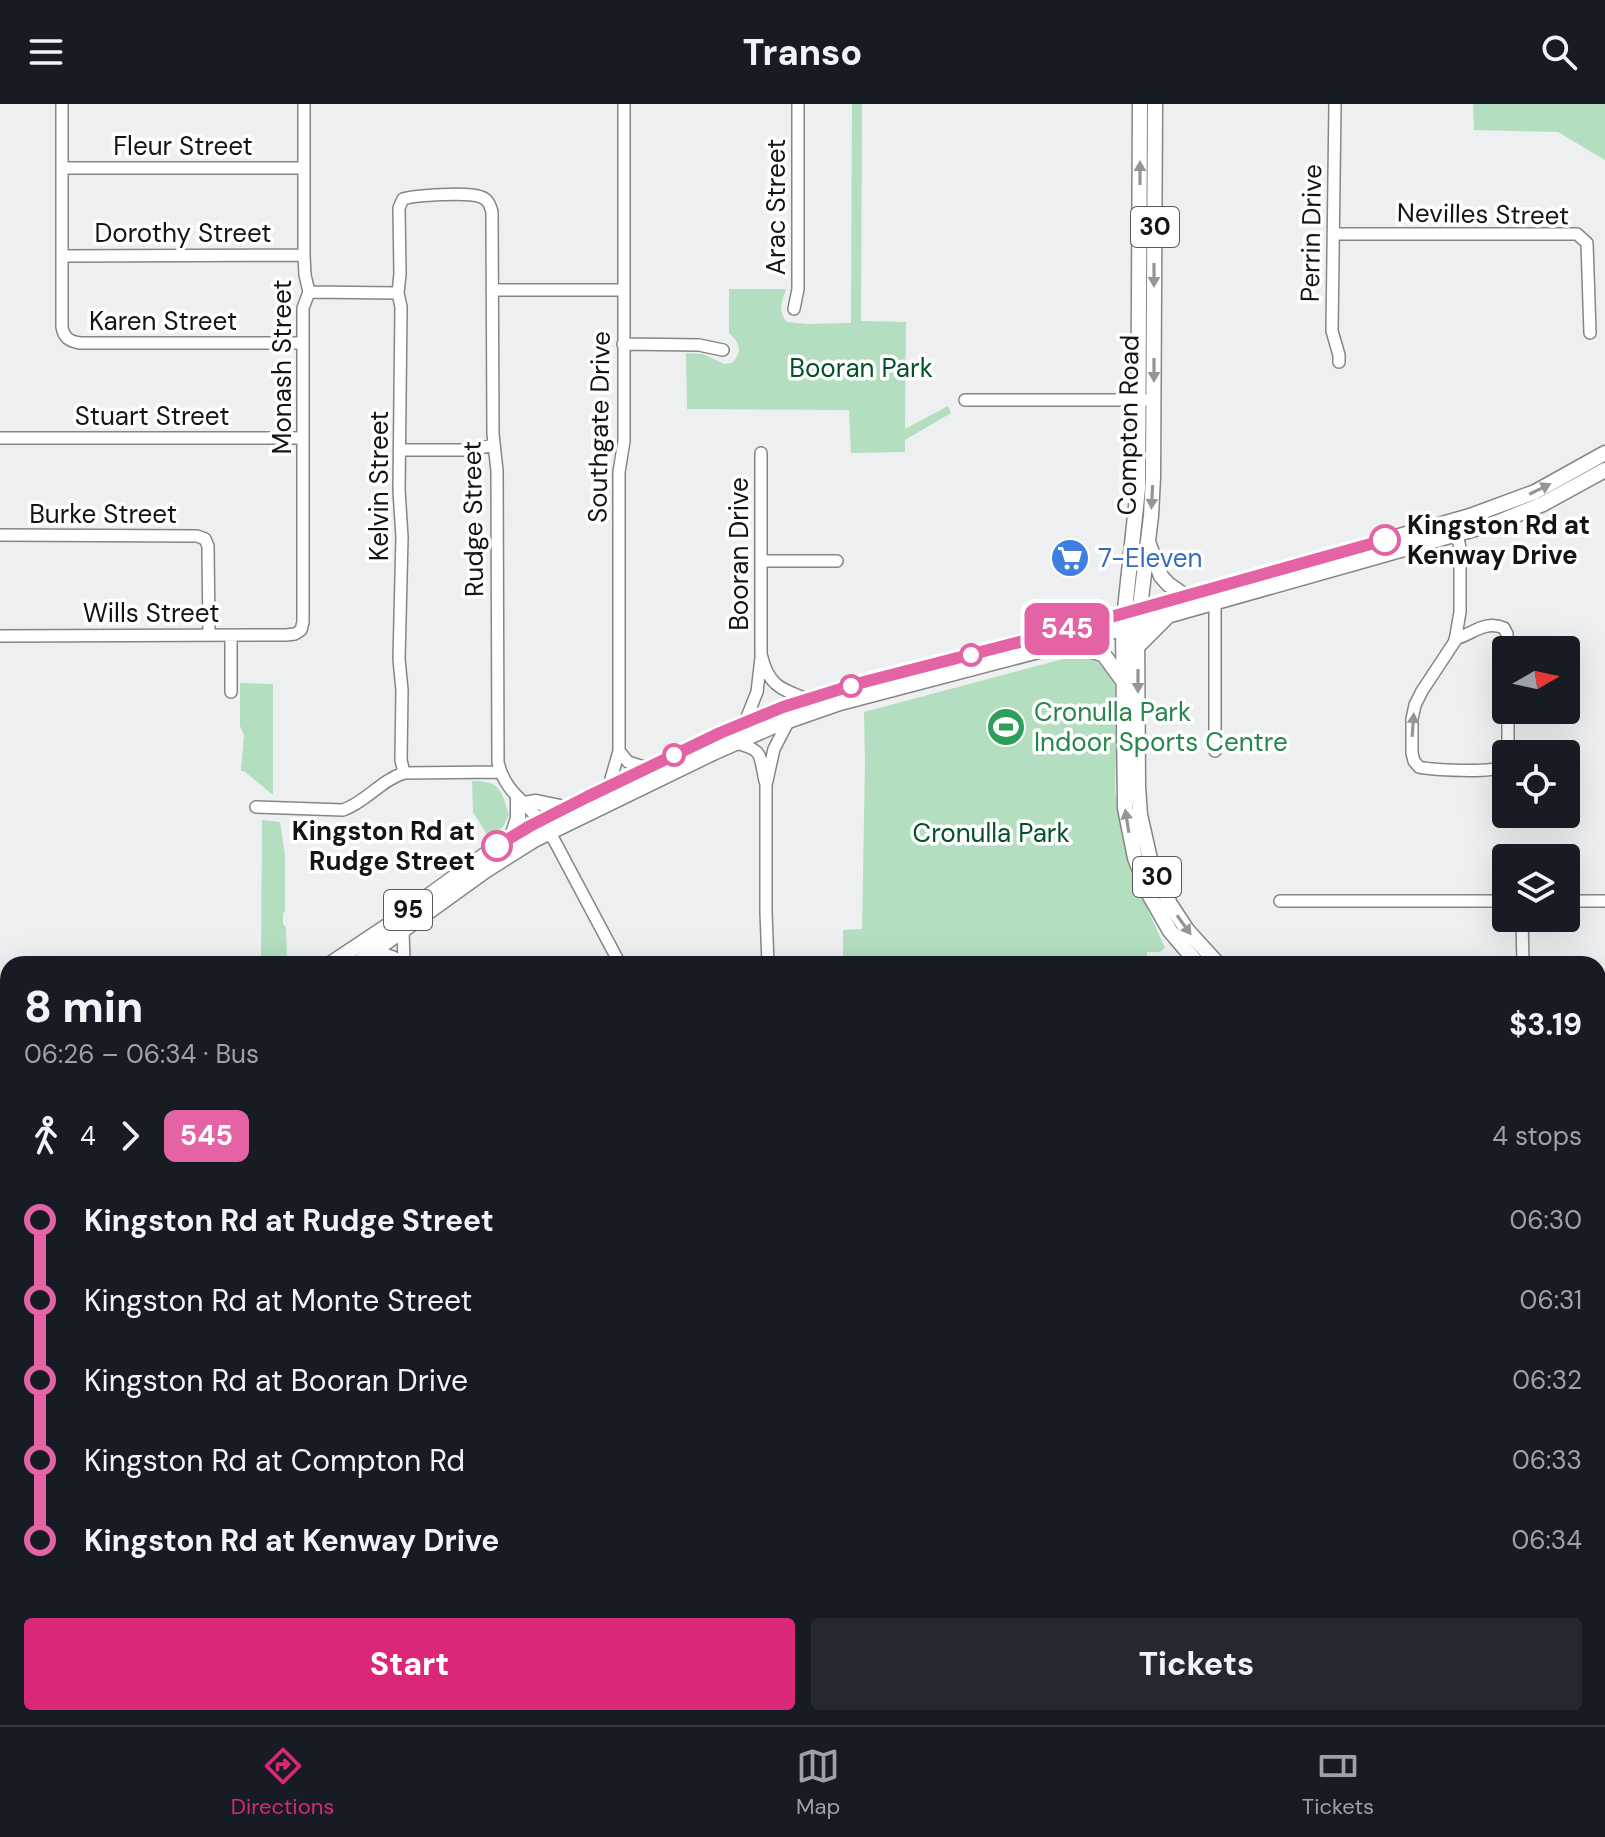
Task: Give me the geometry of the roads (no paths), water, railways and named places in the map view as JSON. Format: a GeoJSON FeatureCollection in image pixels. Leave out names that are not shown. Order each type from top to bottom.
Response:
{"type":"FeatureCollection","features":[{"type":"Feature","properties":{"kind":"main road","name":"Compton Road"},"geometry":{"type":"LineString","coordinates":[[1140,104],[1146,400],[1152,488],[1148,542],[1131,619],[1137,647],[1139,800],[1146,844],[1156,875],[1187,930],[1211,956]]}},
{"type":"Feature","properties":{"kind":"main road","name":"Compton Road"},"geometry":{"type":"LineString","coordinates":[[1159,107],[1146,400],[1131,619],[1123,682],[1125,808],[1135,858],[1144,883],[1163,919],[1191,956]]}},
{"type":"Feature","properties":{"kind":"main road","name":"95"},"geometry":{"type":"LineString","coordinates":[[368,956],[565,808],[745,722],[860,683],[990,650],[1131,619],[1168,616],[1215,603],[1456,527],[1535,492],[1605,453]]}},
{"type":"Feature","properties":{"kind":"main road","name":"95"},"geometry":{"type":"LineString","coordinates":[[342,956],[512,837],[545,826],[789,720],[1069,643],[1185,596],[1527,512],[1605,470]]}},
{"type":"Feature","properties":{"kind":"main road"},"geometry":{"type":"LineString","coordinates":[[1148,542],[1161,576],[1185,596]]}},
{"type":"Feature","properties":{"kind":"main road"},"geometry":{"type":"LineString","coordinates":[[1137,647],[1168,616]]}},
{"type":"Feature","properties":{"kind":"main road"},"geometry":{"type":"LineString","coordinates":[[1069,643],[1104,655],[1123,682]]}},
{"type":"Feature","properties":{"kind":"main road"},"geometry":{"type":"LineString","coordinates":[[512,837],[521,802],[565,808]]}},
{"type":"Feature","properties":{"kind":"street","name":"Karen Street"},"geometry":{"type":"LineString","coordinates":[[62,104],[62,327],[69,341],[303,343]]}},
{"type":"Feature","properties":{"kind":"street","name":"Monash Street"},"geometry":{"type":"LineString","coordinates":[[301,630],[303,308],[309,292],[304,255],[304,104]]}},
{"type":"Feature","properties":{"kind":"street","name":"Southgate Drive"},"geometry":{"type":"LineString","coordinates":[[609,786],[619,751],[619,472],[624,441],[624,104]]}},
{"type":"Feature","properties":{"kind":"street","name":"Arac Street"},"geometry":{"type":"LineString","coordinates":[[794,309],[798,289],[798,104]]}},
{"type":"Feature","properties":{"kind":"street","name":"Perrin Drive"},"geometry":{"type":"LineString","coordinates":[[1335,104],[1332,331],[1339,362]]}},
{"type":"Feature","properties":{"kind":"street","name":"Fleur Street"},"geometry":{"type":"LineString","coordinates":[[63,168],[304,168]]}},
{"type":"Feature","properties":{"kind":"street","name":"Kelvin Street"},"geometry":{"type":"LineString","coordinates":[[404,773],[401,760],[399,659],[402,537],[399,505],[399,208],[403,199],[414,196],[461,194],[480,196],[488,201]]}},
{"type":"Feature","properties":{"kind":"street","name":"Rudge Street"},"geometry":{"type":"LineString","coordinates":[[488,201],[492,212],[494,445],[497,471],[497,758],[500,772],[521,802],[545,826],[616,956]]}},
{"type":"Feature","properties":{"kind":"street","name":"Nevilles Street"},"geometry":{"type":"LineString","coordinates":[[1333,234],[1577,234],[1587,243],[1590,333]]}},
{"type":"Feature","properties":{"kind":"street","name":"Dorothy Street"},"geometry":{"type":"LineString","coordinates":[[63,256],[304,255]]}},
{"type":"Feature","properties":{"kind":"street"},"geometry":{"type":"LineString","coordinates":[[492,290],[624,290]]}},
{"type":"Feature","properties":{"kind":"street"},"geometry":{"type":"LineString","coordinates":[[309,292],[398,293]]}},
{"type":"Feature","properties":{"kind":"street"},"geometry":{"type":"LineString","coordinates":[[623,344],[699,345],[723,350]]}},
{"type":"Feature","properties":{"kind":"street"},"geometry":{"type":"LineString","coordinates":[[965,400],[1146,400]]}},
{"type":"Feature","properties":{"kind":"street","name":"Stuart Street"},"geometry":{"type":"LineString","coordinates":[[0,438],[303,438]]}},
{"type":"Feature","properties":{"kind":"street"},"geometry":{"type":"LineString","coordinates":[[401,450],[470,450],[494,445]]}},
{"type":"Feature","properties":{"kind":"street","name":"Booran Drive"},"geometry":{"type":"LineString","coordinates":[[745,722],[757,692],[761,654],[761,453]]}},
{"type":"Feature","properties":{"kind":"street"},"geometry":{"type":"LineString","coordinates":[[1456,527],[1460,553],[1460,612],[1455,639],[1415,705],[1412,753],[1415,767],[1435,770],[1492,768]]}},
{"type":"Feature","properties":{"kind":"street","name":"Burke Street"},"geometry":{"type":"LineString","coordinates":[[0,535],[197,536],[205,539],[208,546],[209,635]]}},
{"type":"Feature","properties":{"kind":"street"},"geometry":{"type":"LineString","coordinates":[[761,561],[837,561]]}},
{"type":"Feature","properties":{"kind":"street"},"geometry":{"type":"LineString","coordinates":[[1215,603],[1215,751]]}},
{"type":"Feature","properties":{"kind":"street"},"geometry":{"type":"LineString","coordinates":[[1460,612],[1475,629]]}},
{"type":"Feature","properties":{"kind":"street"},"geometry":{"type":"LineString","coordinates":[[1455,639],[1475,629],[1507,624],[1507,636]]}},
{"type":"Feature","properties":{"kind":"street","name":"Wills Street"},"geometry":{"type":"LineString","coordinates":[[0,636],[295,634],[301,630]]}},
{"type":"Feature","properties":{"kind":"street"},"geometry":{"type":"LineString","coordinates":[[231,635],[231,692]]}},
{"type":"Feature","properties":{"kind":"street","name":"Booran Drive"},"geometry":{"type":"LineString","coordinates":[[761,654],[766,672],[776,685],[807,699]]}},
{"type":"Feature","properties":{"kind":"street"},"geometry":{"type":"LineString","coordinates":[[766,785],[774,749],[789,720]]}},
{"type":"Feature","properties":{"kind":"street"},"geometry":{"type":"LineString","coordinates":[[734,743],[750,746],[757,751],[766,785],[768,956]]}},
{"type":"Feature","properties":{"kind":"street"},"geometry":{"type":"LineString","coordinates":[[619,751],[628,762],[647,768]]}},
{"type":"Feature","properties":{"kind":"street"},"geometry":{"type":"LineString","coordinates":[[256,807],[343,810],[354,806],[394,776],[404,773],[500,772]]}},
{"type":"Feature","properties":{"kind":"street"},"geometry":{"type":"LineString","coordinates":[[1280,901],[1492,901]]}},
{"type":"Feature","properties":{"kind":"street"},"geometry":{"type":"LineString","coordinates":[[1580,901],[1605,901]]}},
{"type":"Feature","properties":{"kind":"street"},"geometry":{"type":"LineString","coordinates":[[403,930],[404,956]]}},
{"type":"Feature","properties":{"kind":"street"},"geometry":{"type":"LineString","coordinates":[[1522,932],[1523,956]]}},
{"type":"Feature","properties":{"kind":"street"},"geometry":{"type":"LineString","coordinates":[[375,951],[390,956]]}},
{"type":"Feature","properties":{"kind":"place","name":"Kingston Rd at Kenway Drive"},"geometry":{"type":"Point","coordinates":[1385,540]}},
{"type":"Feature","properties":{"kind":"place","name":"7-Eleven"},"geometry":{"type":"Point","coordinates":[1070,558]}},
{"type":"Feature","properties":{"kind":"place","name":"Cronulla Park Indoor Sports Centre"},"geometry":{"type":"Point","coordinates":[1006,727]}},
{"type":"Feature","properties":{"kind":"place","name":"Kingston Rd at Rudge Street"},"geometry":{"type":"Point","coordinates":[497,846]}},
{"type":"Feature","properties":{"kind":"park label","name":"Booran Park"},"geometry":{"type":"Point","coordinates":[861,368]}},
{"type":"Feature","properties":{"kind":"park label","name":"Cronulla Park"},"geometry":{"type":"Point","coordinates":[991,833]}}]}
